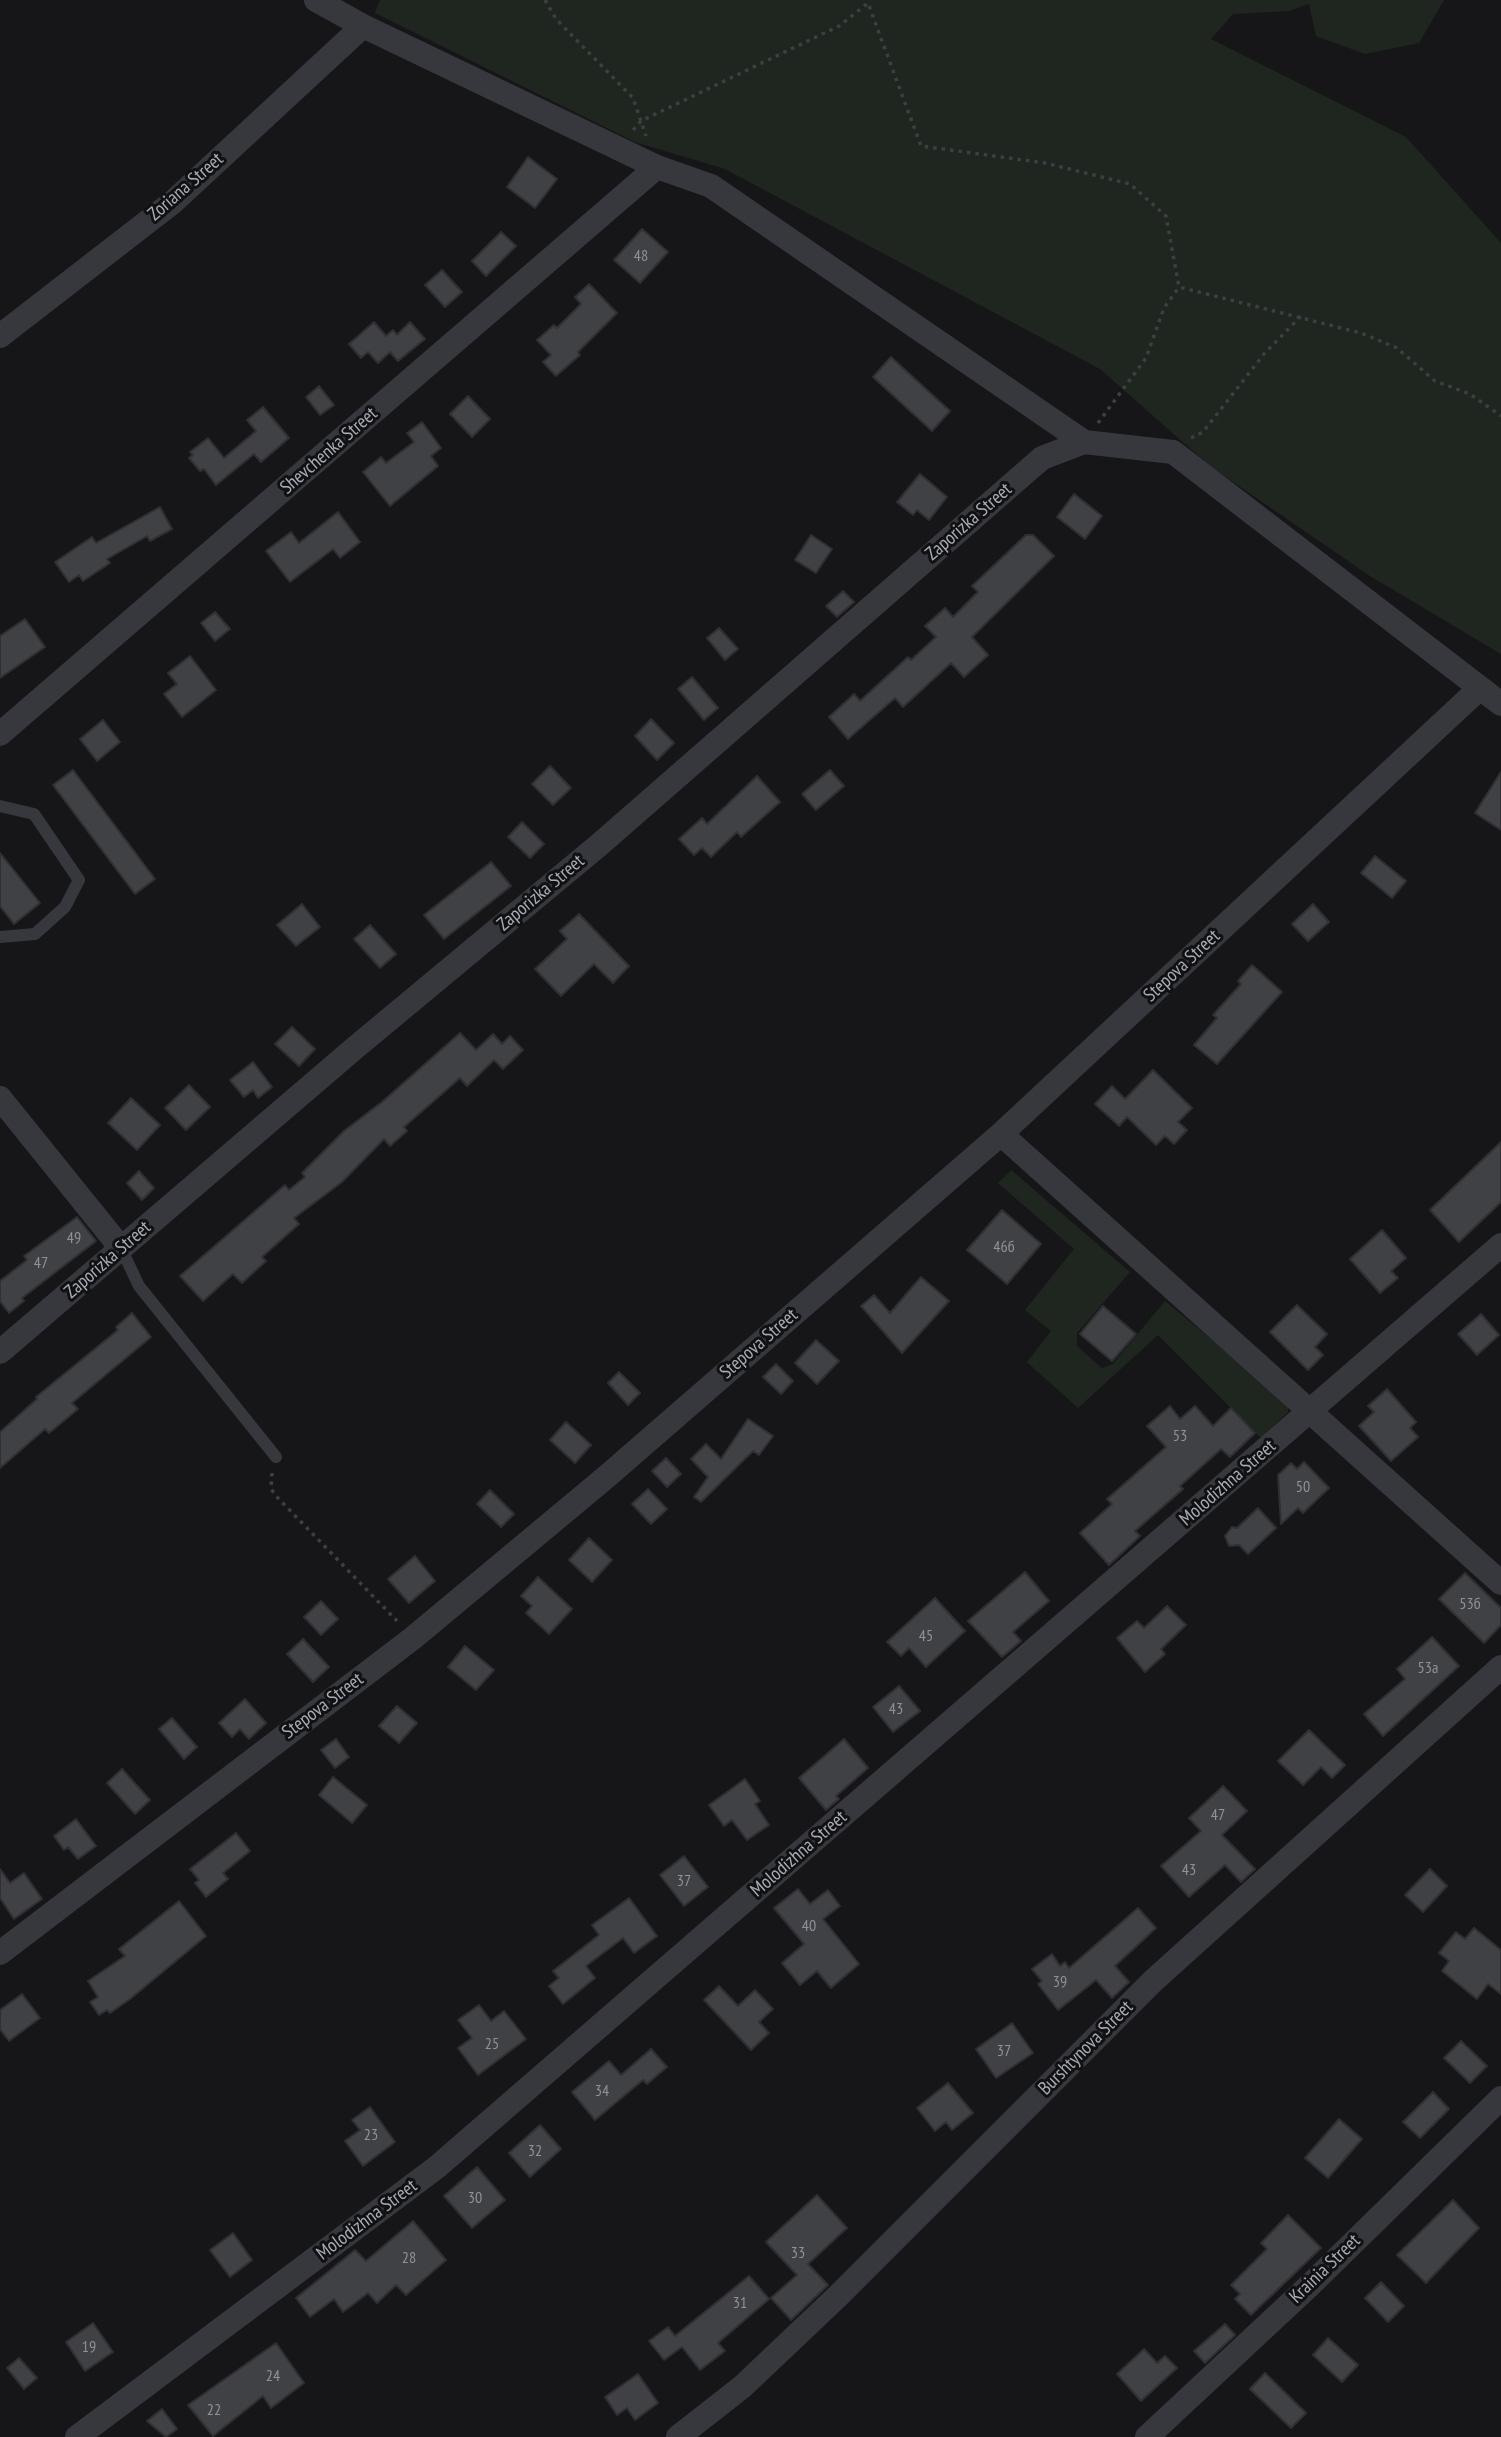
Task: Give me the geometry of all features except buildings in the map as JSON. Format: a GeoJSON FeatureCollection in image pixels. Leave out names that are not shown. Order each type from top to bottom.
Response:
{"type":"FeatureCollection","features":[{"type":"Feature","properties":{"kind":"street"},"geometry":{"type":"LineString","coordinates":[[316,0],[363,26],[657,167],[712,186],[1084,442],[1173,452],[1501,704]]}},
{"type":"Feature","properties":{"kind":"street","name":"Zoriana Street"},"geometry":{"type":"LineString","coordinates":[[0,336],[173,202],[363,26]]}},
{"type":"Feature","properties":{"kind":"street","name":"Shevchenka Street"},"geometry":{"type":"LineString","coordinates":[[0,734],[657,167]]}},
{"type":"Feature","properties":{"kind":"street","name":"Zaporizka Street"},"geometry":{"type":"LineString","coordinates":[[0,1352],[599,845],[1042,458],[1084,442]]}},
{"type":"Feature","properties":{"kind":"street","name":"Stepova Street"},"geometry":{"type":"LineString","coordinates":[[0,1954],[413,1638],[605,1478],[1000,1134],[1479,689]]}},
{"type":"Feature","properties":{"kind":"street"},"geometry":{"type":"LineString","coordinates":[[0,1098],[121,1248]]}},
{"type":"Feature","properties":{"kind":"street"},"geometry":{"type":"LineString","coordinates":[[1000,1134],[1501,1583]]}},
{"type":"Feature","properties":{"kind":"street","name":"Molodizhna Street"},"geometry":{"type":"LineString","coordinates":[[77,2437],[437,2167],[1501,1245]]}},
{"type":"Feature","properties":{"kind":"street","name":"Burshtynova Street"},"geometry":{"type":"LineString","coordinates":[[678,2437],[742,2386],[839,2295],[1153,1981],[1501,1667]]}},
{"type":"Feature","properties":{"kind":"street","name":"Krainia Street"},"geometry":{"type":"LineString","coordinates":[[1147,2437],[1309,2286],[1501,2098]]}},
{"type":"Feature","properties":{"kind":"lane"},"geometry":{"type":"LineString","coordinates":[[0,806],[34,814],[79,880],[65,907],[35,934],[0,937]]}},
{"type":"Feature","properties":{"kind":"lane"},"geometry":{"type":"LineString","coordinates":[[121,1248],[139,1286],[276,1457]]}},
{"type":"Feature","properties":{"kind":"path"},"geometry":{"type":"LineString","coordinates":[[545,0],[556,19],[633,98],[657,167]]}},
{"type":"Feature","properties":{"kind":"path"},"geometry":{"type":"LineString","coordinates":[[617,148],[641,121],[839,26],[868,1],[921,146],[1045,163],[1130,184],[1166,216],[1179,287],[1164,308],[1146,358],[1084,442]]}},
{"type":"Feature","properties":{"kind":"path"},"geometry":{"type":"LineString","coordinates":[[1179,287],[1361,333],[1397,348],[1435,381],[1471,394],[1501,416]]}},
{"type":"Feature","properties":{"kind":"path"},"geometry":{"type":"LineString","coordinates":[[1173,452],[1203,432],[1264,354],[1301,316]]}},
{"type":"Feature","properties":{"kind":"path"},"geometry":{"type":"LineString","coordinates":[[276,1457],[270,1480],[276,1497],[413,1638]]}},
{"type":"Feature","properties":{"kind":"shaded area"},"geometry":{"type":"Polygon","coordinates":[[[380,0],[1444,0],[1419,43],[1365,54],[1316,36],[1309,4],[1289,11],[1233,14],[1211,39],[1406,137],[1501,243],[1501,654],[1370,576],[1210,466],[1100,369],[725,169],[635,142],[375,13],[380,0]]]}},
{"type":"Feature","properties":{"kind":"shaded area"},"geometry":{"type":"Polygon","coordinates":[[[1011,1170],[1130,1272],[1077,1333],[1077,1346],[1102,1368],[1113,1364],[1165,1301],[1288,1402],[1288,1412],[1261,1438],[1158,1335],[1078,1408],[1027,1362],[1051,1331],[1025,1310],[1074,1249],[998,1183],[1011,1170]]]}}]}
